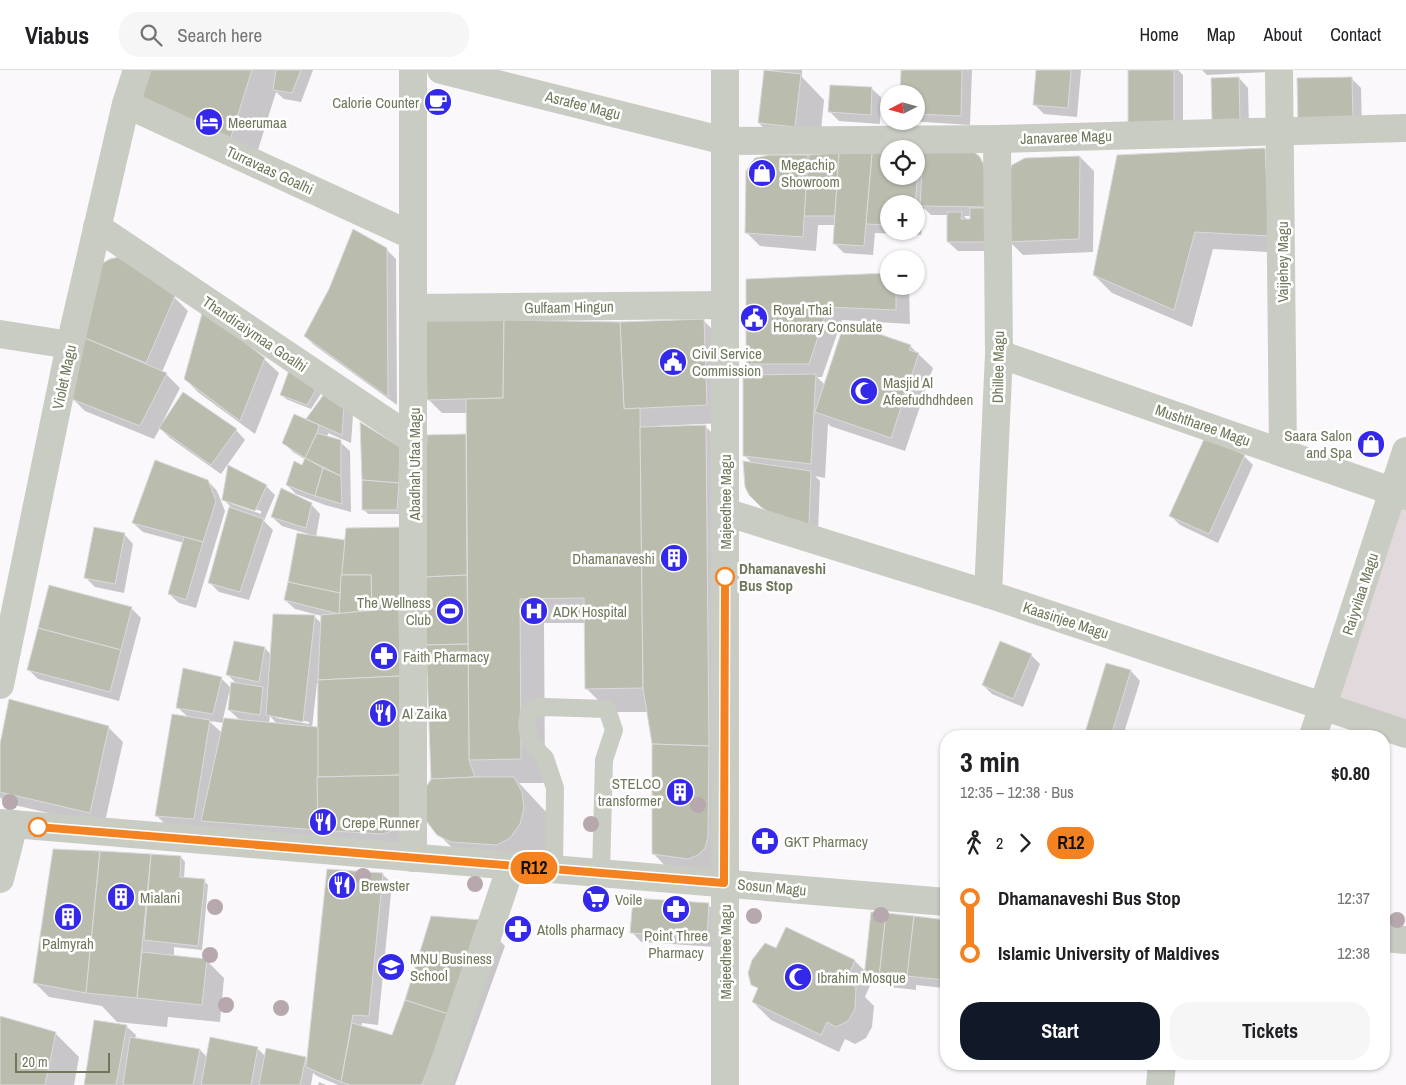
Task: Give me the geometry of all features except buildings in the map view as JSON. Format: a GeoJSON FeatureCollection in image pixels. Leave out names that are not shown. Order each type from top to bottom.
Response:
{"type":"FeatureCollection","features":[{"type":"Feature","properties":{"kind":"street","name":"Violet Magu"},"geometry":{"type":"LineString","coordinates":[[0,685],[70,345],[126,104],[137,70]]}},
{"type":"Feature","properties":{"kind":"street","name":"Abadhah Ufaa Magu"},"geometry":{"type":"LineString","coordinates":[[414,70],[414,858]]}},
{"type":"Feature","properties":{"kind":"street","name":"Asrafee Magu"},"geometry":{"type":"LineString","coordinates":[[441,70],[725,141]]}},
{"type":"Feature","properties":{"kind":"street","name":"Majeedhee Magu"},"geometry":{"type":"LineString","coordinates":[[725,70],[725,1085]]}},
{"type":"Feature","properties":{"kind":"street","name":"Vaijehey Magu"},"geometry":{"type":"LineString","coordinates":[[1280,70],[1283,453]]}},
{"type":"Feature","properties":{"kind":"street","name":"Turravaas Goalhi"},"geometry":{"type":"LineString","coordinates":[[126,104],[413,236]]}},
{"type":"Feature","properties":{"kind":"street","name":"Janavaree Magu"},"geometry":{"type":"LineString","coordinates":[[725,141],[997,139],[1406,128]]}},
{"type":"Feature","properties":{"kind":"street","name":"Dhillee Magu"},"geometry":{"type":"LineString","coordinates":[[988,594],[999,354],[997,139]]}},
{"type":"Feature","properties":{"kind":"street","name":"Thandiraiymaa Goalhi"},"geometry":{"type":"LineString","coordinates":[[97,227],[414,440]]}},
{"type":"Feature","properties":{"kind":"street","name":"Gulfaam Hingun"},"geometry":{"type":"LineString","coordinates":[[414,308],[725,305]]}},
{"type":"Feature","properties":{"kind":"street"},"geometry":{"type":"LineString","coordinates":[[0,334],[70,345]]}},
{"type":"Feature","properties":{"kind":"street","name":"Mushtharee Magu"},"geometry":{"type":"LineString","coordinates":[[999,354],[1399,493]]}},
{"type":"Feature","properties":{"kind":"street","name":"Raiyvilaa Magu"},"geometry":{"type":"LineString","coordinates":[[1315,730],[1399,493],[1406,451]]}},
{"type":"Feature","properties":{"kind":"street","name":"Kaasinjee Magu"},"geometry":{"type":"LineString","coordinates":[[725,512],[988,594],[1406,734]]}},
{"type":"Feature","properties":{"kind":"street"},"geometry":{"type":"LineString","coordinates":[[0,879],[7,824]]}},
{"type":"Feature","properties":{"kind":"street","name":"Sosun Magu"},"geometry":{"type":"LineString","coordinates":[[7,824],[940,901]]}},
{"type":"Feature","properties":{"kind":"street"},"geometry":{"type":"LineString","coordinates":[[437,1085],[513,866]]}},
{"type":"Feature","properties":{"kind":"street"},"geometry":{"type":"LineString","coordinates":[[1390,939],[1406,940]]}},
{"type":"Feature","properties":{"kind":"street"},"geometry":{"type":"LineString","coordinates":[[1160,1085],[1161,1070]]}},
{"type":"Feature","properties":{"kind":"lane"},"geometry":{"type":"LineString","coordinates":[[554,870],[555,788],[545,758],[529,737],[529,713],[536,708],[554,707],[607,709],[614,730],[604,760],[601,873]]}},
{"type":"Feature","properties":{"kind":"shaded area"},"geometry":{"type":"Polygon","coordinates":[[[1398,505],[1406,508],[1406,720],[1339,698],[1398,505]]]}},
{"type":"Feature","properties":{"kind":"bus line","name":"R12"},"geometry":{"type":"LineString","coordinates":[[38,827],[724,883],[725,577]]}},
{"type":"Feature","properties":{"kind":"place","name":"Calorie Counter"},"geometry":{"type":"Point","coordinates":[438,102]}},
{"type":"Feature","properties":{"kind":"place","name":"Meerumaa"},"geometry":{"type":"Point","coordinates":[209,122]}},
{"type":"Feature","properties":{"kind":"place","name":"Megachip Showroom"},"geometry":{"type":"Point","coordinates":[762,173]}},
{"type":"Feature","properties":{"kind":"place","name":"Royal Thai Honorary Consulate"},"geometry":{"type":"Point","coordinates":[754,318]}},
{"type":"Feature","properties":{"kind":"place","name":"Civil Service Commission"},"geometry":{"type":"Point","coordinates":[673,362]}},
{"type":"Feature","properties":{"kind":"place","name":"Masjid Al Afeefudhdhdeen"},"geometry":{"type":"Point","coordinates":[864,391]}},
{"type":"Feature","properties":{"kind":"place","name":"Saara Salon and Spa"},"geometry":{"type":"Point","coordinates":[1371,444]}},
{"type":"Feature","properties":{"kind":"place","name":"Dhamanaveshi"},"geometry":{"type":"Point","coordinates":[674,558]}},
{"type":"Feature","properties":{"kind":"place","name":"Dhamanaveshi Bus Stop"},"geometry":{"type":"Point","coordinates":[725,577]}},
{"type":"Feature","properties":{"kind":"place","name":"The Wellness Club"},"geometry":{"type":"Point","coordinates":[450,611]}},
{"type":"Feature","properties":{"kind":"place","name":"ADK Hospital"},"geometry":{"type":"Point","coordinates":[534,611]}},
{"type":"Feature","properties":{"kind":"place","name":"Faith Pharmacy"},"geometry":{"type":"Point","coordinates":[384,656]}},
{"type":"Feature","properties":{"kind":"place","name":"Al Zaika"},"geometry":{"type":"Point","coordinates":[383,713]}},
{"type":"Feature","properties":{"kind":"place","name":"STELCO transformer"},"geometry":{"type":"Point","coordinates":[680,792]}},
{"type":"Feature","properties":{"kind":"place","name":"Crepe Runner"},"geometry":{"type":"Point","coordinates":[323,822]}},
{"type":"Feature","properties":{"kind":"place","name":"GKT Pharmacy"},"geometry":{"type":"Point","coordinates":[765,841]}},
{"type":"Feature","properties":{"kind":"place","name":"Brewster"},"geometry":{"type":"Point","coordinates":[342,885]}},
{"type":"Feature","properties":{"kind":"place","name":"Mialani"},"geometry":{"type":"Point","coordinates":[121,897]}},
{"type":"Feature","properties":{"kind":"place","name":"Voile"},"geometry":{"type":"Point","coordinates":[596,899]}},
{"type":"Feature","properties":{"kind":"place","name":"Point Three Pharmacy"},"geometry":{"type":"Point","coordinates":[676,909]}},
{"type":"Feature","properties":{"kind":"place","name":"Palmyrah"},"geometry":{"type":"Point","coordinates":[68,917]}},
{"type":"Feature","properties":{"kind":"place","name":"Atolls pharmacy"},"geometry":{"type":"Point","coordinates":[518,929]}},
{"type":"Feature","properties":{"kind":"place","name":"MNU Business School"},"geometry":{"type":"Point","coordinates":[391,967]}},
{"type":"Feature","properties":{"kind":"place","name":"Ibrahim Mosque"},"geometry":{"type":"Point","coordinates":[798,977]}}]}
